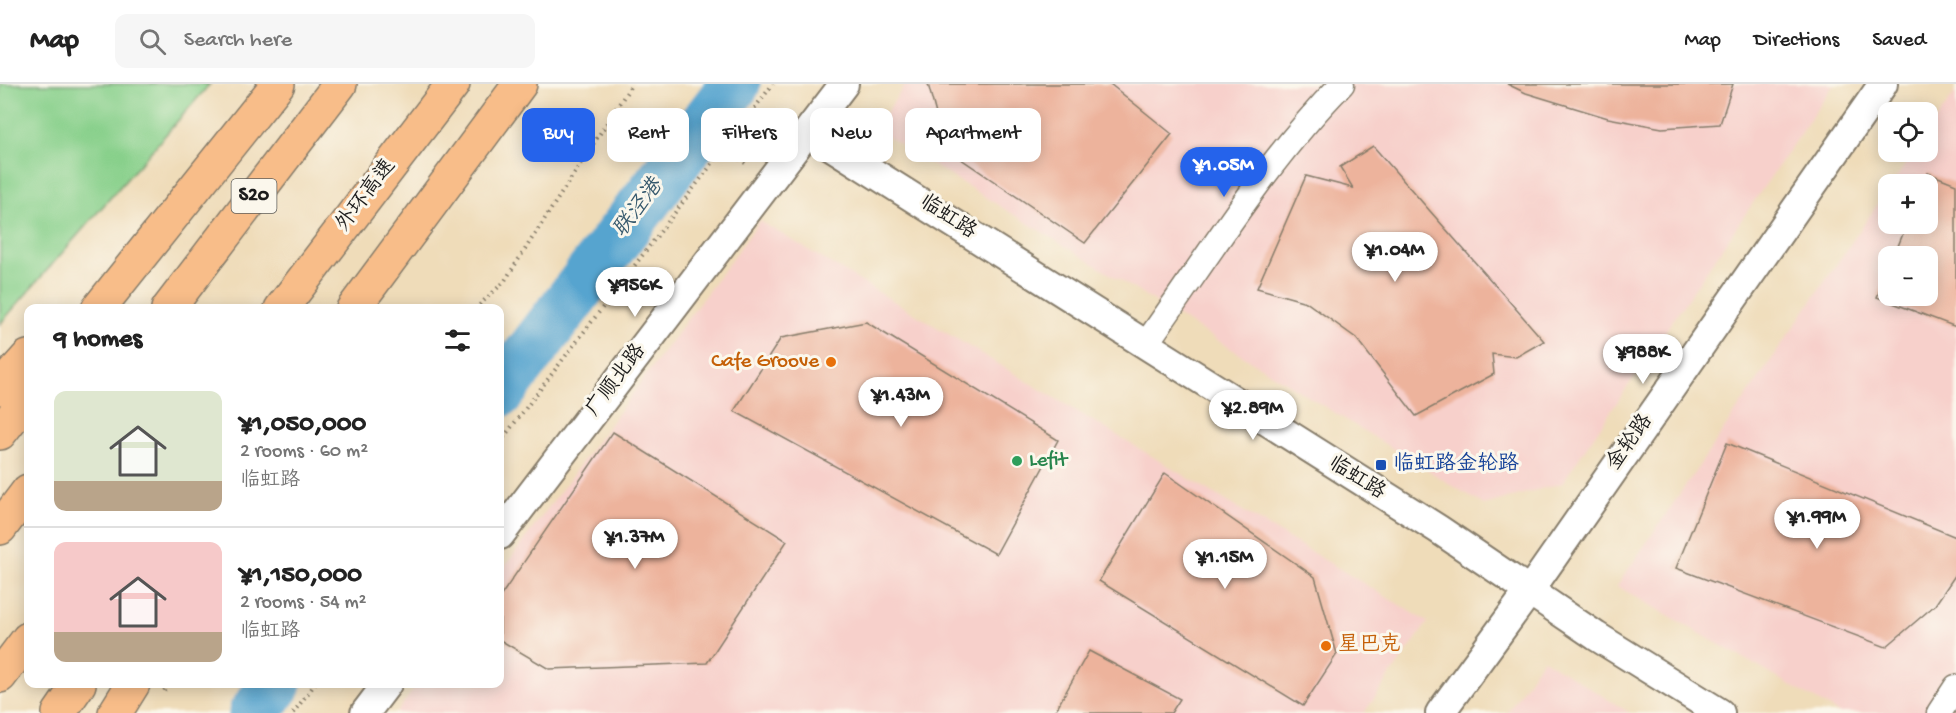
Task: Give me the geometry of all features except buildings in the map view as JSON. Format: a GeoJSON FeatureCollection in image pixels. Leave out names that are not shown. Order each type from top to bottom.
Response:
{"type":"FeatureCollection","features":[{"type":"Feature","properties":{"kind":"highway"},"geometry":{"type":"LineString","coordinates":[[102,304],[278,84]]}},
{"type":"Feature","properties":{"kind":"highway","name":"S20"},"geometry":{"type":"LineString","coordinates":[[172,304],[340,84]]}},
{"type":"Feature","properties":{"kind":"highway","name":"外环高速"},"geometry":{"type":"LineString","coordinates":[[285,304],[453,84]]}},
{"type":"Feature","properties":{"kind":"highway"},"geometry":{"type":"LineString","coordinates":[[357,304],[520,84]]}},
{"type":"Feature","properties":{"kind":"highway"},"geometry":{"type":"LineString","coordinates":[[80,304],[210,168]]}},
{"type":"Feature","properties":{"kind":"highway"},"geometry":{"type":"LineString","coordinates":[[361,304],[377,276]]}},
{"type":"Feature","properties":{"kind":"highway"},"geometry":{"type":"LineString","coordinates":[[0,387],[24,361]]}},
{"type":"Feature","properties":{"kind":"highway"},"geometry":{"type":"LineString","coordinates":[[0,433],[24,402]]}},
{"type":"Feature","properties":{"kind":"highway"},"geometry":{"type":"LineString","coordinates":[[0,528],[24,496]]}},
{"type":"Feature","properties":{"kind":"highway"},"geometry":{"type":"LineString","coordinates":[[0,676],[24,644]]}},
{"type":"Feature","properties":{"kind":"highway"},"geometry":{"type":"LineString","coordinates":[[59,713],[76,688]]}},
{"type":"Feature","properties":{"kind":"highway"},"geometry":{"type":"LineString","coordinates":[[115,713],[131,688]]}},
{"type":"Feature","properties":{"kind":"street","name":"广顺北路"},"geometry":{"type":"LineString","coordinates":[[504,530],[844,84]]}},
{"type":"Feature","properties":{"kind":"street"},"geometry":{"type":"LineString","coordinates":[[1145,345],[1283,150],[1342,84]]}},
{"type":"Feature","properties":{"kind":"street","name":"金轮路"},"geometry":{"type":"LineString","coordinates":[[1440,713],[1530,590],[1883,84]]}},
{"type":"Feature","properties":{"kind":"street","name":"临虹路"},"geometry":{"type":"LineString","coordinates":[[809,132],[1720,713]]}},
{"type":"Feature","properties":{"kind":"street"},"geometry":{"type":"LineString","coordinates":[[1939,713],[1956,687]]}},
{"type":"Feature","properties":{"kind":"street"},"geometry":{"type":"LineString","coordinates":[[365,713],[384,688]]}},
{"type":"Feature","properties":{"kind":"path"},"geometry":{"type":"LineString","coordinates":[[480,304],[504,282],[632,84]]}},
{"type":"Feature","properties":{"kind":"path"},"geometry":{"type":"LineString","coordinates":[[504,437],[773,84]]}},
{"type":"Feature","properties":{"kind":"path"},"geometry":{"type":"LineString","coordinates":[[293,713],[312,688]]}},
{"type":"Feature","properties":{"kind":"shaded area"},"geometry":{"type":"Polygon","coordinates":[[[906,84],[1834,84],[1562,483],[1484,505],[928,162],[1041,162],[1041,108],[905,108],[905,148],[893,140],[893,108],[889,108],[906,84]]]}},
{"type":"Feature","properties":{"kind":"shaded area"},"geometry":{"type":"Polygon","coordinates":[[[1956,91],[1956,713],[1839,713],[1617,586],[1878,204],[1878,234],[1938,234],[1938,174],[1899,174],[1907,162],[1938,162],[1938,117],[1956,91]]]}},
{"type":"Feature","properties":{"kind":"shaded area"},"geometry":{"type":"Polygon","coordinates":[[[760,221],[1428,622],[1364,713],[396,713],[415,688],[504,688],[504,568],[760,221]]]}},
{"type":"Feature","properties":{"kind":"shaded area"},"geometry":{"type":"Polygon","coordinates":[[[1543,659],[1630,713],[1507,713],[1543,659]]]}},
{"type":"Feature","properties":{"kind":"green space"},"geometry":{"type":"Polygon","coordinates":[[[0,84],[210,84],[0,324],[0,84]]]}},
{"type":"Feature","properties":{"kind":"waterway","name":"联泾港"},"geometry":{"type":"LineString","coordinates":[[504,387],[735,84]]}},
{"type":"Feature","properties":{"kind":"waterway","name":"联泾港"},"geometry":{"type":"LineString","coordinates":[[254,713],[273,688]]}},
{"type":"Feature","properties":{"kind":"place","name":"Cafe Groove"},"geometry":{"type":"Point","coordinates":[831,362]}},
{"type":"Feature","properties":{"kind":"place","name":"Lefit"},"geometry":{"type":"Point","coordinates":[1017,461]}},
{"type":"Feature","properties":{"kind":"place","name":"临虹路金轮路"},"geometry":{"type":"Point","coordinates":[1381,465]}},
{"type":"Feature","properties":{"kind":"place","name":"星巴克"},"geometry":{"type":"Point","coordinates":[1326,646]}}]}
